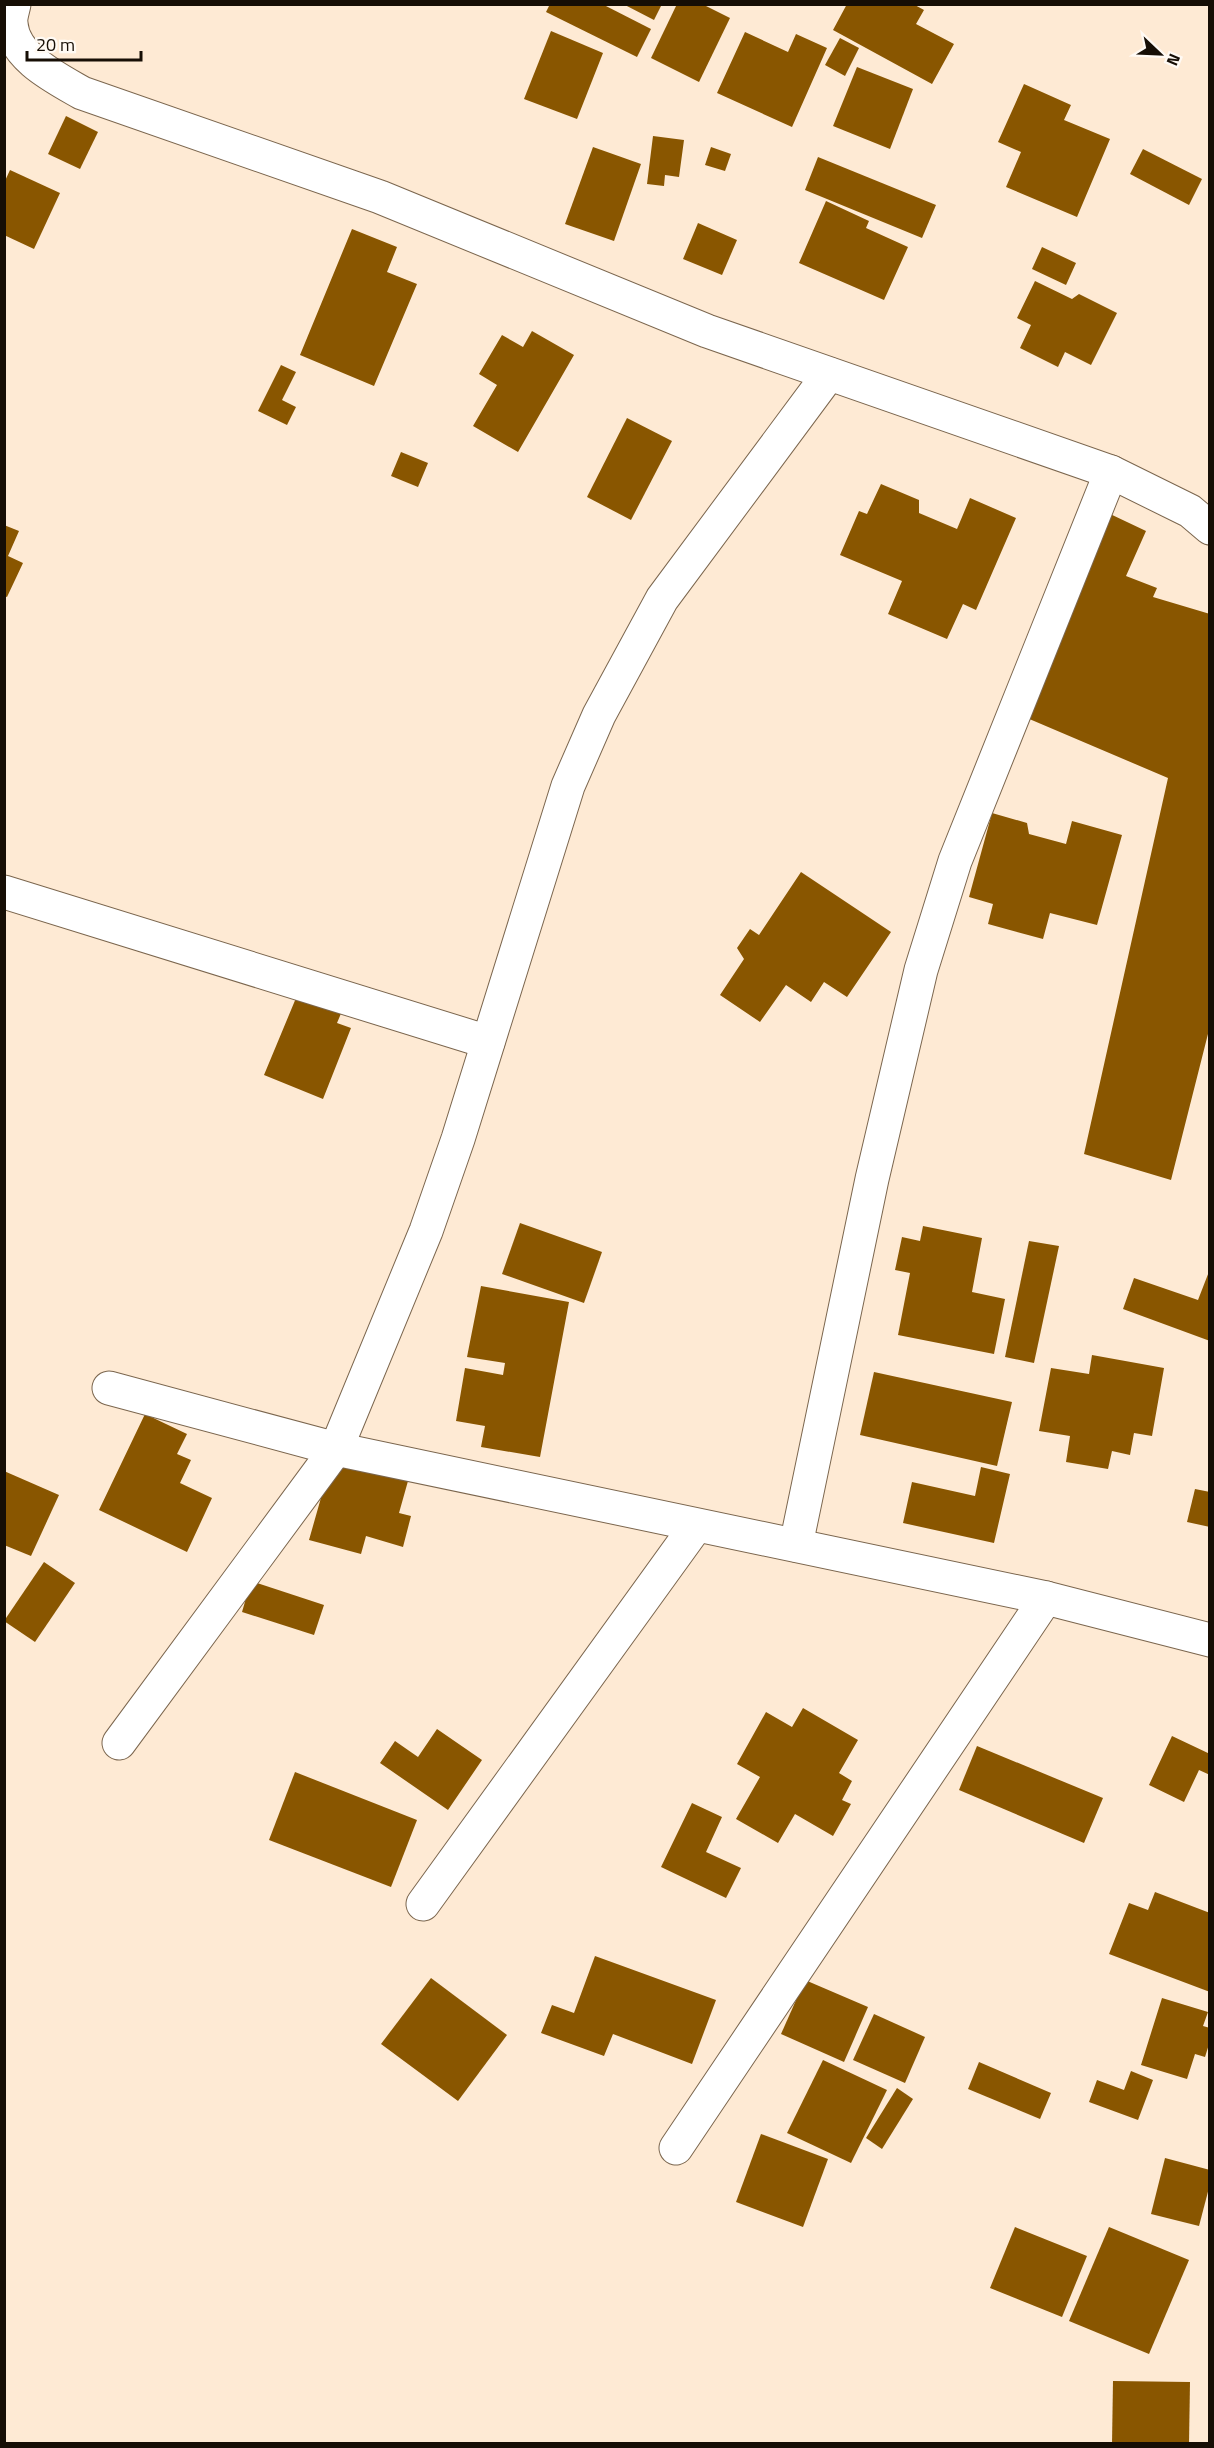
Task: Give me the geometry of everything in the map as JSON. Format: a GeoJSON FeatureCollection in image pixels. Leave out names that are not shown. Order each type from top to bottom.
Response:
{"type":"FeatureCollection","features":[{"type":"Feature","properties":{"kind":"street"},"geometry":{"type":"LineString","coordinates":[[10,18],[22,51],[47,73],[82,93],[380,197],[707,331],[1111,472],[1190,511],[1209,528]]}},
{"type":"Feature","properties":{"kind":"street"},"geometry":{"type":"LineString","coordinates":[[119,1743],[336,1449],[426,1231],[568,786],[599,716],[662,599],[829,374]]}},
{"type":"Feature","properties":{"kind":"street"},"geometry":{"type":"LineString","coordinates":[[796,1545],[872,1179],[921,970],[955,861],[1111,472]]}},
{"type":"Feature","properties":{"kind":"street"},"geometry":{"type":"LineString","coordinates":[[4,892],[488,1042]]}},
{"type":"Feature","properties":{"kind":"street"},"geometry":{"type":"LineString","coordinates":[[109,1388],[336,1449],[1046,1598],[1209,1640]]}},
{"type":"Feature","properties":{"kind":"street"},"geometry":{"type":"LineString","coordinates":[[423,1904],[696,1526]]}},
{"type":"Feature","properties":{"kind":"street"},"geometry":{"type":"LineString","coordinates":[[676,2148],[1046,1598]]}},
{"type":"Feature","properties":{"kind":"building"},"geometry":{"type":"Polygon","coordinates":[[[550,4],[602,4],[651,29],[637,57],[546,12],[550,4]]]}},
{"type":"Feature","properties":{"kind":"building"},"geometry":{"type":"Polygon","coordinates":[[[623,4],[662,4],[654,20],[623,4]]]}},
{"type":"Feature","properties":{"kind":"building"},"geometry":{"type":"Polygon","coordinates":[[[677,4],[702,4],[730,18],[699,82],[651,58],[677,4]]]}},
{"type":"Feature","properties":{"kind":"building"},"geometry":{"type":"Polygon","coordinates":[[[847,4],[913,4],[924,10],[916,24],[954,44],[932,84],[833,30],[847,4]]]}},
{"type":"Feature","properties":{"kind":"building"},"geometry":{"type":"Polygon","coordinates":[[[551,31],[603,53],[577,119],[524,99],[551,31]]]}},
{"type":"Feature","properties":{"kind":"building"},"geometry":{"type":"Polygon","coordinates":[[[745,32],[788,52],[796,34],[827,48],[792,127],[717,93],[745,32]]]}},
{"type":"Feature","properties":{"kind":"building"},"geometry":{"type":"Polygon","coordinates":[[[840,38],[859,48],[845,76],[825,65],[840,38]]]}},
{"type":"Feature","properties":{"kind":"building"},"geometry":{"type":"Polygon","coordinates":[[[857,67],[913,89],[890,149],[833,126],[857,67]]]}},
{"type":"Feature","properties":{"kind":"building"},"geometry":{"type":"Polygon","coordinates":[[[1024,84],[1071,105],[1064,120],[1110,139],[1077,217],[1006,187],[1021,152],[998,142],[1024,84]]]}},
{"type":"Feature","properties":{"kind":"building"},"geometry":{"type":"Polygon","coordinates":[[[66,116],[98,132],[80,169],[48,154],[66,116]]]}},
{"type":"Feature","properties":{"kind":"building"},"geometry":{"type":"Polygon","coordinates":[[[653,136],[684,140],[679,177],[665,175],[664,186],[647,184],[653,136]]]}},
{"type":"Feature","properties":{"kind":"building"},"geometry":{"type":"Polygon","coordinates":[[[593,147],[641,164],[614,241],[565,224],[593,147]]]}},
{"type":"Feature","properties":{"kind":"building"},"geometry":{"type":"Polygon","coordinates":[[[711,147],[731,154],[725,171],[705,165],[711,147]]]}},
{"type":"Feature","properties":{"kind":"building"},"geometry":{"type":"Polygon","coordinates":[[[1143,149],[1202,179],[1189,205],[1130,174],[1143,149]]]}},
{"type":"Feature","properties":{"kind":"building"},"geometry":{"type":"Polygon","coordinates":[[[818,157],[936,205],[922,238],[805,190],[818,157]]]}},
{"type":"Feature","properties":{"kind":"building"},"geometry":{"type":"Polygon","coordinates":[[[10,170],[60,193],[34,249],[4,235],[4,183],[10,170]]]}},
{"type":"Feature","properties":{"kind":"building"},"geometry":{"type":"Polygon","coordinates":[[[826,201],[869,221],[866,228],[908,247],[884,300],[799,263],[826,201]]]}},
{"type":"Feature","properties":{"kind":"building"},"geometry":{"type":"Polygon","coordinates":[[[698,223],[737,240],[722,275],[683,259],[698,223]]]}},
{"type":"Feature","properties":{"kind":"building"},"geometry":{"type":"Polygon","coordinates":[[[352,229],[397,247],[387,272],[417,284],[374,386],[300,355],[352,229]]]}},
{"type":"Feature","properties":{"kind":"building"},"geometry":{"type":"Polygon","coordinates":[[[1042,247],[1076,263],[1066,285],[1032,269],[1042,247]]]}},
{"type":"Feature","properties":{"kind":"building"},"geometry":{"type":"Polygon","coordinates":[[[1035,281],[1072,299],[1079,294],[1117,313],[1091,365],[1065,352],[1058,367],[1020,348],[1031,325],[1017,318],[1035,281]]]}},
{"type":"Feature","properties":{"kind":"building"},"geometry":{"type":"Polygon","coordinates":[[[532,331],[574,355],[518,452],[473,426],[497,385],[479,374],[502,335],[523,347],[532,331]]]}},
{"type":"Feature","properties":{"kind":"building"},"geometry":{"type":"Polygon","coordinates":[[[281,365],[296,372],[282,400],[296,407],[287,425],[258,411],[281,365]]]}},
{"type":"Feature","properties":{"kind":"building"},"geometry":{"type":"Polygon","coordinates":[[[627,418],[672,441],[631,520],[587,497],[627,418]]]}},
{"type":"Feature","properties":{"kind":"building"},"geometry":{"type":"Polygon","coordinates":[[[401,452],[428,463],[418,487],[391,476],[401,452]]]}},
{"type":"Feature","properties":{"kind":"building"},"geometry":{"type":"Polygon","coordinates":[[[881,484],[919,500],[919,513],[957,529],[970,498],[1016,518],[976,610],[963,604],[947,639],[888,614],[902,581],[840,555],[859,511],[867,514],[881,484]]]}},
{"type":"Feature","properties":{"kind":"building"},"geometry":{"type":"Polygon","coordinates":[[[1108,513],[1146,531],[1126,576],[1157,588],[1153,597],[1210,614],[1210,1026],[1171,1180],[1084,1154],[1168,778],[1027,718],[1108,513]]]}},
{"type":"Feature","properties":{"kind":"building"},"geometry":{"type":"Polygon","coordinates":[[[4,525],[19,531],[8,556],[23,563],[7,597],[4,596],[4,525]]]}},
{"type":"Feature","properties":{"kind":"building"},"geometry":{"type":"Polygon","coordinates":[[[992,813],[1027,823],[1029,834],[1066,844],[1072,821],[1122,835],[1097,925],[1050,913],[1043,939],[988,924],[993,904],[969,897],[992,813]]]}},
{"type":"Feature","properties":{"kind":"building"},"geometry":{"type":"Polygon","coordinates":[[[801,872],[891,932],[847,997],[824,982],[811,1002],[786,985],[760,1022],[720,995],[744,959],[737,948],[750,929],[759,935],[801,872]]]}},
{"type":"Feature","properties":{"kind":"building"},"geometry":{"type":"Polygon","coordinates":[[[301,986],[345,1004],[337,1023],[351,1028],[323,1099],[264,1075],[301,986]]]}},
{"type":"Feature","properties":{"kind":"building"},"geometry":{"type":"Polygon","coordinates":[[[520,1223],[602,1252],[584,1303],[502,1274],[520,1223]]]}},
{"type":"Feature","properties":{"kind":"building"},"geometry":{"type":"Polygon","coordinates":[[[923,1226],[982,1238],[972,1292],[1005,1299],[994,1354],[898,1335],[910,1273],[895,1270],[902,1237],[920,1241],[923,1226]]]}},
{"type":"Feature","properties":{"kind":"building"},"geometry":{"type":"Polygon","coordinates":[[[1029,1241],[1059,1246],[1034,1363],[1005,1357],[1029,1241]]]}},
{"type":"Feature","properties":{"kind":"building"},"geometry":{"type":"Polygon","coordinates":[[[1210,1269],[1210,1341],[1123,1309],[1134,1278],[1198,1300],[1210,1269]]]}},
{"type":"Feature","properties":{"kind":"building"},"geometry":{"type":"Polygon","coordinates":[[[481,1286],[569,1302],[540,1457],[481,1447],[485,1426],[456,1421],[465,1368],[503,1375],[505,1363],[467,1357],[481,1286]]]}},
{"type":"Feature","properties":{"kind":"building"},"geometry":{"type":"Polygon","coordinates":[[[1092,1355],[1164,1368],[1152,1436],[1134,1433],[1130,1455],[1112,1451],[1108,1469],[1066,1462],[1070,1436],[1039,1431],[1051,1368],[1089,1374],[1092,1355]]]}},
{"type":"Feature","properties":{"kind":"building"},"geometry":{"type":"Polygon","coordinates":[[[874,1372],[1012,1402],[997,1466],[860,1435],[874,1372]]]}},
{"type":"Feature","properties":{"kind":"building"},"geometry":{"type":"Polygon","coordinates":[[[145,1414],[187,1434],[177,1454],[191,1460],[180,1483],[212,1498],[187,1552],[99,1510],[145,1414]]]}},
{"type":"Feature","properties":{"kind":"building"},"geometry":{"type":"Polygon","coordinates":[[[332,1459],[408,1481],[399,1513],[411,1516],[403,1547],[366,1536],[361,1554],[309,1540],[332,1459]]]}},
{"type":"Feature","properties":{"kind":"building"},"geometry":{"type":"Polygon","coordinates":[[[981,1467],[1010,1474],[994,1543],[903,1523],[912,1482],[975,1496],[981,1467]]]}},
{"type":"Feature","properties":{"kind":"building"},"geometry":{"type":"Polygon","coordinates":[[[4,1471],[59,1495],[31,1556],[4,1545],[4,1471]]]}},
{"type":"Feature","properties":{"kind":"building"},"geometry":{"type":"Polygon","coordinates":[[[1195,1489],[1210,1492],[1210,1527],[1187,1522],[1195,1489]]]}},
{"type":"Feature","properties":{"kind":"building"},"geometry":{"type":"Polygon","coordinates":[[[44,1562],[75,1583],[35,1642],[4,1621],[44,1562]]]}},
{"type":"Feature","properties":{"kind":"building"},"geometry":{"type":"Polygon","coordinates":[[[251,1581],[324,1605],[314,1635],[242,1612],[251,1581]]]}},
{"type":"Feature","properties":{"kind":"building"},"geometry":{"type":"Polygon","coordinates":[[[803,1708],[858,1740],[839,1773],[852,1781],[842,1800],[851,1804],[833,1836],[795,1814],[778,1843],[736,1819],[760,1777],[737,1764],[766,1712],[792,1727],[803,1708]]]}},
{"type":"Feature","properties":{"kind":"building"},"geometry":{"type":"Polygon","coordinates":[[[437,1729],[482,1760],[448,1810],[380,1763],[395,1741],[418,1757],[437,1729]]]}},
{"type":"Feature","properties":{"kind":"building"},"geometry":{"type":"Polygon","coordinates":[[[1172,1736],[1210,1754],[1210,1775],[1199,1770],[1184,1802],[1149,1785],[1172,1736]]]}},
{"type":"Feature","properties":{"kind":"building"},"geometry":{"type":"Polygon","coordinates":[[[977,1746],[1103,1798],[1084,1843],[959,1790],[977,1746]]]}},
{"type":"Feature","properties":{"kind":"building"},"geometry":{"type":"Polygon","coordinates":[[[295,1772],[417,1820],[391,1887],[269,1840],[295,1772]]]}},
{"type":"Feature","properties":{"kind":"building"},"geometry":{"type":"Polygon","coordinates":[[[692,1803],[722,1817],[706,1852],[741,1868],[726,1898],[661,1867],[692,1803]]]}},
{"type":"Feature","properties":{"kind":"building"},"geometry":{"type":"Polygon","coordinates":[[[1155,1892],[1210,1913],[1210,1992],[1109,1954],[1129,1903],[1148,1910],[1155,1892]]]}},
{"type":"Feature","properties":{"kind":"building"},"geometry":{"type":"Polygon","coordinates":[[[595,1956],[716,2000],[692,2064],[613,2034],[604,2056],[541,2033],[552,2005],[574,2013],[595,1956]]]}},
{"type":"Feature","properties":{"kind":"building"},"geometry":{"type":"Polygon","coordinates":[[[431,1978],[507,2035],[458,2101],[381,2044],[431,1978]]]}},
{"type":"Feature","properties":{"kind":"building"},"geometry":{"type":"Polygon","coordinates":[[[805,1980],[868,2007],[844,2062],[781,2034],[805,1980]]]}},
{"type":"Feature","properties":{"kind":"building"},"geometry":{"type":"Polygon","coordinates":[[[1162,1998],[1208,2012],[1203,2026],[1210,2028],[1210,2041],[1205,2057],[1195,2054],[1187,2079],[1141,2065],[1162,1998]]]}},
{"type":"Feature","properties":{"kind":"building"},"geometry":{"type":"Polygon","coordinates":[[[874,2014],[925,2037],[905,2083],[853,2060],[874,2014]]]}},
{"type":"Feature","properties":{"kind":"building"},"geometry":{"type":"Polygon","coordinates":[[[823,2060],[887,2090],[851,2163],[787,2133],[823,2060]]]}},
{"type":"Feature","properties":{"kind":"building"},"geometry":{"type":"Polygon","coordinates":[[[979,2062],[1051,2093],[1040,2119],[968,2089],[979,2062]]]}},
{"type":"Feature","properties":{"kind":"building"},"geometry":{"type":"Polygon","coordinates":[[[1131,2071],[1153,2080],[1138,2120],[1089,2102],[1097,2080],[1124,2090],[1131,2071]]]}},
{"type":"Feature","properties":{"kind":"building"},"geometry":{"type":"Polygon","coordinates":[[[897,2088],[913,2099],[882,2149],[866,2138],[897,2088]]]}},
{"type":"Feature","properties":{"kind":"building"},"geometry":{"type":"Polygon","coordinates":[[[761,2134],[828,2159],[803,2227],[736,2202],[761,2134]]]}},
{"type":"Feature","properties":{"kind":"building"},"geometry":{"type":"Polygon","coordinates":[[[1165,2158],[1210,2170],[1210,2184],[1199,2226],[1151,2214],[1165,2158]]]}},
{"type":"Feature","properties":{"kind":"building"},"geometry":{"type":"Polygon","coordinates":[[[1015,2227],[1087,2256],[1062,2317],[990,2288],[1015,2227]]]}},
{"type":"Feature","properties":{"kind":"building"},"geometry":{"type":"Polygon","coordinates":[[[1109,2227],[1189,2260],[1149,2354],[1069,2321],[1109,2227]]]}},
{"type":"Feature","properties":{"kind":"building"},"geometry":{"type":"Polygon","coordinates":[[[1113,2381],[1190,2382],[1189,2444],[1112,2444],[1113,2381]]]}}]}
